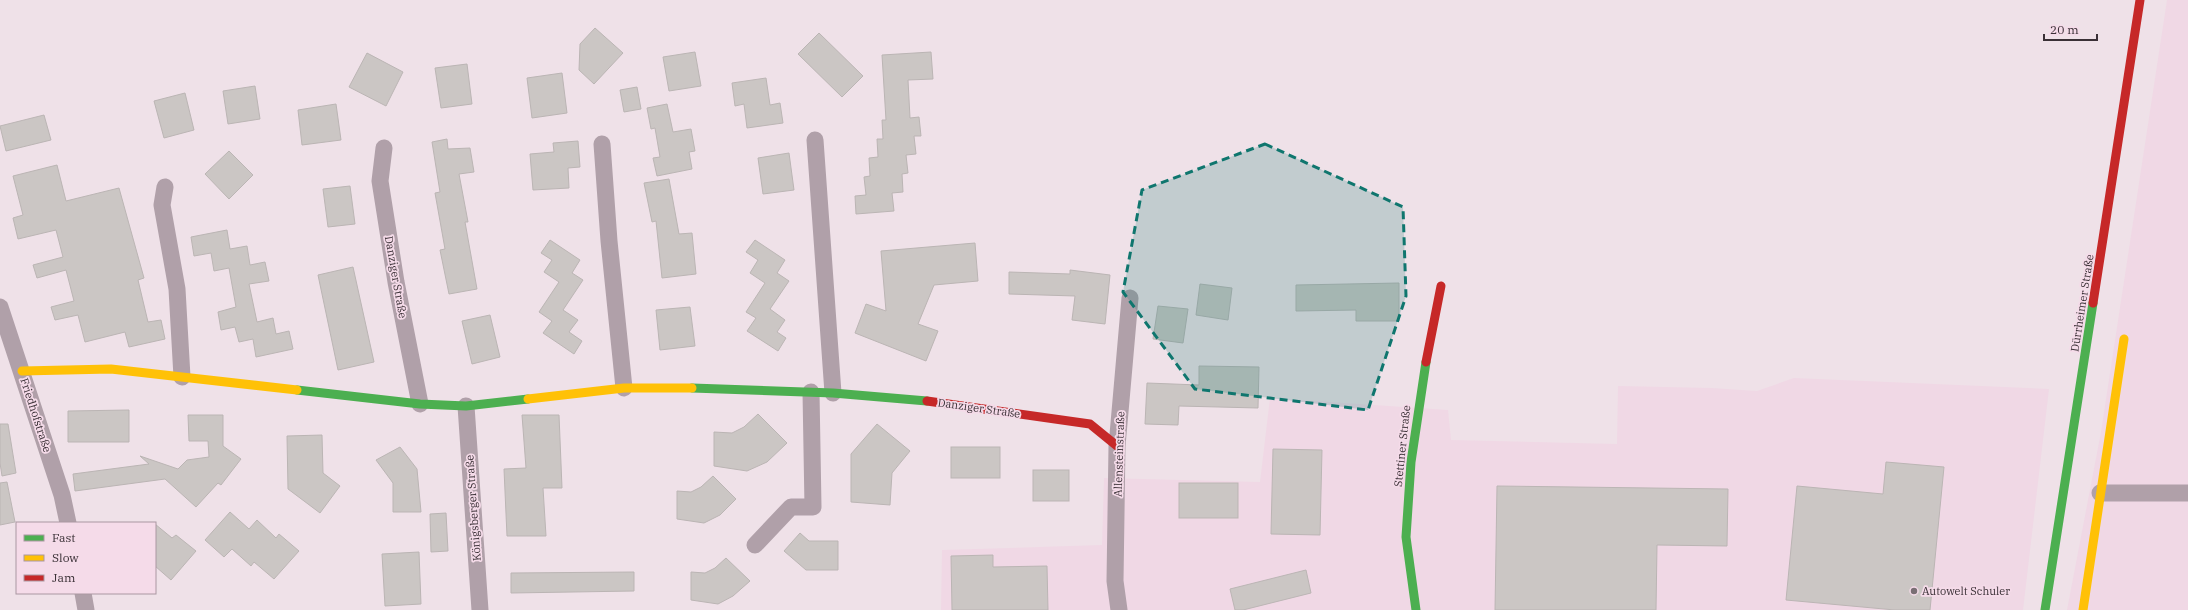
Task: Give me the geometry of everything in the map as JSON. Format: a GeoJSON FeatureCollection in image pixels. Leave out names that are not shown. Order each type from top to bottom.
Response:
{"type":"FeatureCollection","features":[{"type":"Feature","properties":{"kind":"street","name":"Dürrheimer Straße"},"geometry":{"type":"LineString","coordinates":[[2044,610],[2140,0]]}},
{"type":"Feature","properties":{"kind":"street"},"geometry":{"type":"LineString","coordinates":[[815,140],[833,393]]}},
{"type":"Feature","properties":{"kind":"street"},"geometry":{"type":"LineString","coordinates":[[602,144],[609,241],[624,388]]}},
{"type":"Feature","properties":{"kind":"street","name":"Danziger Straße"},"geometry":{"type":"LineString","coordinates":[[384,148],[380,181],[396,282],[420,404]]}},
{"type":"Feature","properties":{"kind":"street"},"geometry":{"type":"LineString","coordinates":[[165,187],[162,205],[177,289],[182,377]]}},
{"type":"Feature","properties":{"kind":"street","name":"Stettiner Straße"},"geometry":{"type":"LineString","coordinates":[[1416,610],[1406,537],[1411,462],[1424,364],[1441,286]]}},
{"type":"Feature","properties":{"kind":"street","name":"Allensteinstraße"},"geometry":{"type":"LineString","coordinates":[[1119,610],[1115,581],[1117,446],[1130,298]]}},
{"type":"Feature","properties":{"kind":"street","name":"Friedhofstraße"},"geometry":{"type":"LineString","coordinates":[[0,307],[62,495],[68,522]]}},
{"type":"Feature","properties":{"kind":"street"},"geometry":{"type":"LineString","coordinates":[[2083,610],[2124,339]]}},
{"type":"Feature","properties":{"kind":"street","name":"Danziger Straße"},"geometry":{"type":"LineString","coordinates":[[22,371],[111,369],[420,404],[466,406],[624,388],[726,388],[833,393],[944,402],[1090,424],[1117,446]]}},
{"type":"Feature","properties":{"kind":"street"},"geometry":{"type":"LineString","coordinates":[[755,545],[791,507],[813,507],[811,392]]}},
{"type":"Feature","properties":{"kind":"street","name":"Königsberger Straße"},"geometry":{"type":"LineString","coordinates":[[466,406],[480,610]]}},
{"type":"Feature","properties":{"kind":"street"},"geometry":{"type":"LineString","coordinates":[[2100,493],[2188,493]]}},
{"type":"Feature","properties":{"kind":"street"},"geometry":{"type":"LineString","coordinates":[[82,594],[86,610]]}},
{"type":"Feature","properties":{"kind":"highlighted area"},"geometry":{"type":"Polygon","coordinates":[[[1265,144],[1403,207],[1406,296],[1368,410],[1195,389],[1123,292],[1142,190],[1265,144]]]}},
{"type":"Feature","properties":{"kind":"shaded area"},"geometry":{"type":"Polygon","coordinates":[[[2167,0],[2188,0],[2188,610],[2067,610],[2101,432],[2167,0]]]}},
{"type":"Feature","properties":{"kind":"shaded area"},"geometry":{"type":"Polygon","coordinates":[[[1794,378],[2049,389],[2023,610],[941,610],[942,550],[1102,545],[1104,478],[1260,482],[1270,398],[1448,410],[1451,440],[1617,444],[1618,386],[1711,388],[1757,391],[1794,378]]]}},
{"type":"Feature","properties":{"kind":"building"},"geometry":{"type":"Polygon","coordinates":[[[595,28],[623,53],[594,84],[579,70],[580,44],[595,28]]]}},
{"type":"Feature","properties":{"kind":"building"},"geometry":{"type":"Polygon","coordinates":[[[819,33],[863,76],[842,97],[798,54],[819,33]]]}},
{"type":"Feature","properties":{"kind":"building"},"geometry":{"type":"Polygon","coordinates":[[[695,52],[701,86],[669,91],[663,57],[695,52]]]}},
{"type":"Feature","properties":{"kind":"building"},"geometry":{"type":"Polygon","coordinates":[[[931,52],[933,79],[908,80],[910,118],[919,117],[921,136],[914,136],[916,154],[906,155],[908,173],[902,174],[903,192],[892,193],[894,211],[856,214],[855,196],[866,195],[864,177],[870,176],[869,158],[878,157],[877,139],[883,139],[882,120],[886,120],[882,55],[931,52]]]}},
{"type":"Feature","properties":{"kind":"building"},"geometry":{"type":"Polygon","coordinates":[[[367,53],[403,72],[386,106],[349,87],[367,53]]]}},
{"type":"Feature","properties":{"kind":"building"},"geometry":{"type":"Polygon","coordinates":[[[467,64],[472,104],[441,108],[435,68],[467,64]]]}},
{"type":"Feature","properties":{"kind":"building"},"geometry":{"type":"Polygon","coordinates":[[[562,73],[567,113],[532,118],[527,78],[562,73]]]}},
{"type":"Feature","properties":{"kind":"building"},"geometry":{"type":"Polygon","coordinates":[[[766,78],[770,105],[780,103],[783,123],[747,128],[744,104],[735,106],[732,83],[766,78]]]}},
{"type":"Feature","properties":{"kind":"building"},"geometry":{"type":"Polygon","coordinates":[[[255,86],[260,119],[228,124],[223,91],[255,86]]]}},
{"type":"Feature","properties":{"kind":"building"},"geometry":{"type":"Polygon","coordinates":[[[637,87],[641,109],[624,112],[620,90],[637,87]]]}},
{"type":"Feature","properties":{"kind":"building"},"geometry":{"type":"Polygon","coordinates":[[[185,93],[194,130],[164,138],[154,101],[185,93]]]}},
{"type":"Feature","properties":{"kind":"building"},"geometry":{"type":"Polygon","coordinates":[[[336,104],[341,140],[302,145],[298,110],[336,104]]]}},
{"type":"Feature","properties":{"kind":"building"},"geometry":{"type":"Polygon","coordinates":[[[667,104],[673,132],[691,129],[695,151],[689,152],[692,169],[657,176],[653,158],[660,157],[655,128],[651,129],[647,108],[667,104]]]}},
{"type":"Feature","properties":{"kind":"building"},"geometry":{"type":"Polygon","coordinates":[[[44,115],[51,140],[6,151],[0,126],[44,115]]]}},
{"type":"Feature","properties":{"kind":"building"},"geometry":{"type":"Polygon","coordinates":[[[447,139],[448,149],[470,148],[474,172],[459,174],[468,222],[465,222],[477,289],[449,294],[440,250],[445,249],[435,193],[440,192],[432,142],[447,139]]]}},
{"type":"Feature","properties":{"kind":"building"},"geometry":{"type":"Polygon","coordinates":[[[578,141],[580,167],[568,168],[569,188],[533,190],[530,154],[554,152],[553,143],[578,141]]]}},
{"type":"Feature","properties":{"kind":"building"},"geometry":{"type":"Polygon","coordinates":[[[229,151],[253,175],[229,199],[205,174],[229,151]]]}},
{"type":"Feature","properties":{"kind":"building"},"geometry":{"type":"Polygon","coordinates":[[[789,153],[794,190],[763,194],[758,158],[789,153]]]}},
{"type":"Feature","properties":{"kind":"building"},"geometry":{"type":"Polygon","coordinates":[[[57,165],[66,201],[119,188],[144,278],[138,280],[148,322],[161,320],[165,339],[129,347],[125,332],[85,342],[78,315],[55,320],[51,307],[74,301],[66,270],[37,278],[33,265],[63,257],[56,230],[18,239],[13,218],[23,215],[13,176],[57,165]]]}},
{"type":"Feature","properties":{"kind":"building"},"geometry":{"type":"Polygon","coordinates":[[[669,179],[679,234],[692,233],[696,274],[662,278],[656,221],[652,222],[644,183],[669,179]]]}},
{"type":"Feature","properties":{"kind":"building"},"geometry":{"type":"Polygon","coordinates":[[[350,186],[355,224],[328,227],[323,189],[350,186]]]}},
{"type":"Feature","properties":{"kind":"building"},"geometry":{"type":"Polygon","coordinates":[[[227,230],[230,249],[247,246],[250,265],[265,262],[269,281],[249,284],[257,322],[273,318],[276,334],[289,331],[293,349],[256,357],[253,339],[239,342],[235,327],[221,330],[218,312],[236,307],[229,268],[214,271],[211,253],[194,256],[191,237],[227,230]]]}},
{"type":"Feature","properties":{"kind":"building"},"geometry":{"type":"Polygon","coordinates":[[[550,240],[580,260],[572,273],[583,280],[563,310],[578,320],[569,332],[582,341],[574,354],[543,333],[552,321],[539,312],[559,282],[544,272],[552,260],[541,253],[550,240]]]}},
{"type":"Feature","properties":{"kind":"building"},"geometry":{"type":"Polygon","coordinates":[[[755,240],[785,260],[777,273],[789,281],[770,309],[785,320],[777,332],[786,338],[778,351],[747,331],[756,318],[746,312],[765,283],[750,273],[758,260],[746,252],[755,240]]]}},
{"type":"Feature","properties":{"kind":"building"},"geometry":{"type":"Polygon","coordinates":[[[975,243],[978,281],[934,285],[918,324],[938,331],[926,361],[855,333],[866,304],[886,311],[881,251],[975,243]]]}},
{"type":"Feature","properties":{"kind":"building"},"geometry":{"type":"Polygon","coordinates":[[[353,267],[374,362],[338,370],[318,275],[353,267]]]}},
{"type":"Feature","properties":{"kind":"building"},"geometry":{"type":"Polygon","coordinates":[[[1070,270],[1110,275],[1105,324],[1072,320],[1075,296],[1009,294],[1009,272],[1070,274],[1070,270]]]}},
{"type":"Feature","properties":{"kind":"building"},"geometry":{"type":"Polygon","coordinates":[[[1399,283],[1399,321],[1356,321],[1356,310],[1296,311],[1296,285],[1399,283]]]}},
{"type":"Feature","properties":{"kind":"building"},"geometry":{"type":"Polygon","coordinates":[[[1200,284],[1232,288],[1228,320],[1196,315],[1200,284]]]}},
{"type":"Feature","properties":{"kind":"building"},"geometry":{"type":"Polygon","coordinates":[[[1158,306],[1188,309],[1183,343],[1153,339],[1158,306]]]}},
{"type":"Feature","properties":{"kind":"building"},"geometry":{"type":"Polygon","coordinates":[[[690,307],[695,346],[660,350],[656,310],[690,307]]]}},
{"type":"Feature","properties":{"kind":"building"},"geometry":{"type":"Polygon","coordinates":[[[490,315],[500,357],[472,364],[462,321],[490,315]]]}},
{"type":"Feature","properties":{"kind":"building"},"geometry":{"type":"Polygon","coordinates":[[[1199,366],[1259,367],[1258,408],[1179,406],[1178,425],[1145,424],[1147,383],[1199,385],[1199,366]]]}},
{"type":"Feature","properties":{"kind":"building"},"geometry":{"type":"Polygon","coordinates":[[[129,410],[129,442],[68,442],[68,411],[129,410]]]}},
{"type":"Feature","properties":{"kind":"building"},"geometry":{"type":"Polygon","coordinates":[[[758,414],[787,443],[767,462],[747,471],[714,466],[714,432],[732,433],[744,427],[758,414]]]}},
{"type":"Feature","properties":{"kind":"building"},"geometry":{"type":"Polygon","coordinates":[[[188,415],[223,415],[223,446],[241,459],[221,485],[218,483],[196,507],[165,479],[75,491],[73,474],[149,464],[140,456],[178,469],[187,460],[209,457],[208,441],[189,441],[188,415]]]}},
{"type":"Feature","properties":{"kind":"building"},"geometry":{"type":"Polygon","coordinates":[[[522,415],[559,415],[562,488],[543,488],[546,536],[507,536],[504,469],[526,468],[522,415]]]}},
{"type":"Feature","properties":{"kind":"building"},"geometry":{"type":"Polygon","coordinates":[[[0,424],[8,424],[16,473],[2,476],[0,463],[0,424]]]}},
{"type":"Feature","properties":{"kind":"building"},"geometry":{"type":"Polygon","coordinates":[[[877,424],[910,451],[892,473],[890,505],[851,502],[851,454],[877,424]]]}},
{"type":"Feature","properties":{"kind":"building"},"geometry":{"type":"Polygon","coordinates":[[[322,435],[323,473],[340,486],[320,513],[288,489],[287,436],[322,435]]]}},
{"type":"Feature","properties":{"kind":"building"},"geometry":{"type":"Polygon","coordinates":[[[400,447],[417,469],[421,512],[393,512],[393,483],[376,460],[400,447]]]}},
{"type":"Feature","properties":{"kind":"building"},"geometry":{"type":"Polygon","coordinates":[[[951,447],[1000,447],[1000,478],[951,478],[951,447]]]}},
{"type":"Feature","properties":{"kind":"building"},"geometry":{"type":"Polygon","coordinates":[[[1273,449],[1322,450],[1320,535],[1271,534],[1273,449]]]}},
{"type":"Feature","properties":{"kind":"building"},"geometry":{"type":"Polygon","coordinates":[[[1886,462],[1944,467],[1930,610],[1895,610],[1786,600],[1797,486],[1883,494],[1886,462]]]}},
{"type":"Feature","properties":{"kind":"building"},"geometry":{"type":"Polygon","coordinates":[[[1033,470],[1069,470],[1069,501],[1033,501],[1033,470]]]}},
{"type":"Feature","properties":{"kind":"building"},"geometry":{"type":"Polygon","coordinates":[[[713,476],[736,499],[720,515],[704,523],[677,519],[677,491],[691,492],[701,487],[713,476]]]}},
{"type":"Feature","properties":{"kind":"building"},"geometry":{"type":"Polygon","coordinates":[[[7,482],[15,522],[0,525],[0,483],[7,482]]]}},
{"type":"Feature","properties":{"kind":"building"},"geometry":{"type":"Polygon","coordinates":[[[1179,483],[1238,483],[1238,518],[1179,518],[1179,483]]]}},
{"type":"Feature","properties":{"kind":"building"},"geometry":{"type":"Polygon","coordinates":[[[1497,486],[1728,489],[1727,546],[1657,545],[1656,610],[1495,610],[1497,486]]]}},
{"type":"Feature","properties":{"kind":"building"},"geometry":{"type":"Polygon","coordinates":[[[230,512],[249,529],[257,520],[276,538],[279,534],[299,551],[274,579],[254,562],[251,566],[232,549],[224,557],[205,540],[230,512]]]}},
{"type":"Feature","properties":{"kind":"building"},"geometry":{"type":"Polygon","coordinates":[[[446,513],[448,551],[431,552],[430,514],[446,513]]]}},
{"type":"Feature","properties":{"kind":"building"},"geometry":{"type":"Polygon","coordinates":[[[156,525],[172,538],[176,535],[196,551],[171,580],[156,567],[156,525]]]}},
{"type":"Feature","properties":{"kind":"building"},"geometry":{"type":"Polygon","coordinates":[[[800,533],[809,541],[838,541],[838,570],[806,570],[784,551],[800,533]]]}},
{"type":"Feature","properties":{"kind":"building"},"geometry":{"type":"Polygon","coordinates":[[[419,552],[421,604],[385,606],[382,554],[419,552]]]}},
{"type":"Feature","properties":{"kind":"building"},"geometry":{"type":"Polygon","coordinates":[[[993,555],[993,567],[1047,566],[1048,610],[952,610],[951,556],[993,555]]]}},
{"type":"Feature","properties":{"kind":"building"},"geometry":{"type":"Polygon","coordinates":[[[726,558],[750,581],[733,596],[718,604],[691,600],[691,572],[705,573],[715,568],[726,558]]]}},
{"type":"Feature","properties":{"kind":"building"},"geometry":{"type":"Polygon","coordinates":[[[1306,570],[1311,593],[1243,610],[1235,610],[1230,589],[1306,570]]]}},
{"type":"Feature","properties":{"kind":"building"},"geometry":{"type":"Polygon","coordinates":[[[634,572],[634,591],[511,593],[511,573],[634,572]]]}},
{"type":"Feature","properties":{"kind":"traffic: fast"},"geometry":{"type":"LineString","coordinates":[[2045,610],[2093,303]]}},
{"type":"Feature","properties":{"kind":"traffic: fast"},"geometry":{"type":"LineString","coordinates":[[1416,610],[1406,537],[1411,462],[1426,362]]}},
{"type":"Feature","properties":{"kind":"traffic: fast"},"geometry":{"type":"LineString","coordinates":[[692,388],[833,393],[927,401]]}},
{"type":"Feature","properties":{"kind":"traffic: fast"},"geometry":{"type":"LineString","coordinates":[[297,390],[420,404],[466,406],[528,399]]}},
{"type":"Feature","properties":{"kind":"traffic: slow"},"geometry":{"type":"LineString","coordinates":[[2083,610],[2124,339]]}},
{"type":"Feature","properties":{"kind":"traffic: slow"},"geometry":{"type":"LineString","coordinates":[[22,371],[111,369],[297,390]]}},
{"type":"Feature","properties":{"kind":"traffic: slow"},"geometry":{"type":"LineString","coordinates":[[528,399],[624,388],[692,388]]}},
{"type":"Feature","properties":{"kind":"traffic: jam"},"geometry":{"type":"LineString","coordinates":[[2093,303],[2140,0]]}},
{"type":"Feature","properties":{"kind":"traffic: jam"},"geometry":{"type":"LineString","coordinates":[[1426,362],[1441,286]]}},
{"type":"Feature","properties":{"kind":"traffic: jam"},"geometry":{"type":"LineString","coordinates":[[927,401],[1090,424],[1117,446]]}},
{"type":"Feature","properties":{"kind":"place","name":"Autowelt Schuler"},"geometry":{"type":"Point","coordinates":[1914,591]}}]}
